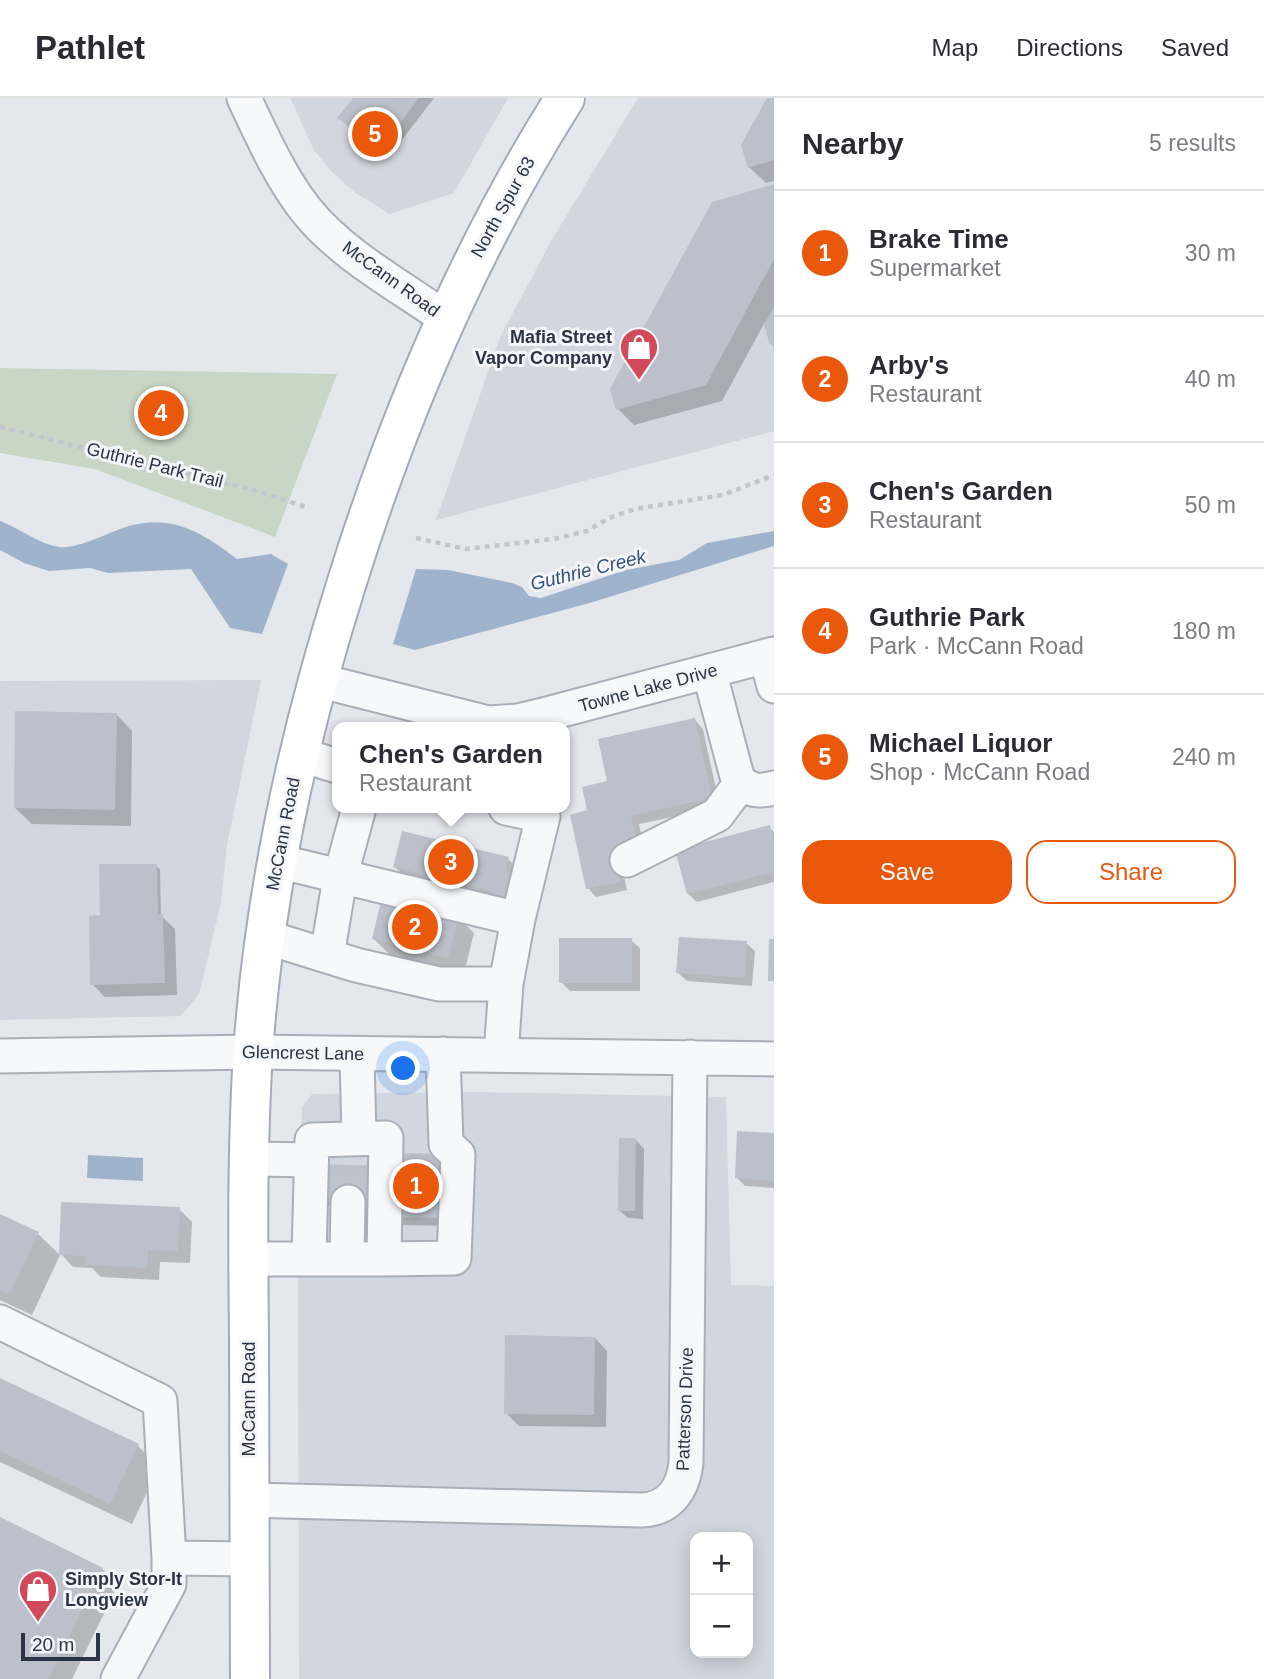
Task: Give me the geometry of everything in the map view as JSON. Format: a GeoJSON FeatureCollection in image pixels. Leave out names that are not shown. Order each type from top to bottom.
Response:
{"type":"FeatureCollection","features":[{"type":"Feature","properties":{"kind":"main road","name":"North Spur 63"},"geometry":{"type":"LineString","coordinates":[[446,318],[493,222],[565,98]]}},
{"type":"Feature","properties":{"kind":"main road","name":"McCann Road"},"geometry":{"type":"LineString","coordinates":[[250,1679],[250,1158],[253,1052],[266,937],[277,861],[298,754],[317,680],[365,520],[414,391],[446,318]]}},
{"type":"Feature","properties":{"kind":"street","name":"McCann Road"},"geometry":{"type":"LineString","coordinates":[[244,98],[286,181],[317,223],[359,258],[446,318]]}},
{"type":"Feature","properties":{"kind":"street","name":"Towne Lake Drive"},"geometry":{"type":"LineString","coordinates":[[503,722],[547,715],[709,671],[771,665]]}},
{"type":"Feature","properties":{"kind":"street"},"geometry":{"type":"LineString","coordinates":[[709,671],[733,768],[741,783],[759,792],[774,788]]}},
{"type":"Feature","properties":{"kind":"street","name":"Towne Lake Drive"},"geometry":{"type":"LineString","coordinates":[[317,680],[484,722]]}},
{"type":"Feature","properties":{"kind":"street"},"geometry":{"type":"LineString","coordinates":[[298,754],[332,764]]}},
{"type":"Feature","properties":{"kind":"street"},"geometry":{"type":"LineString","coordinates":[[627,860],[717,815],[741,783]]}},
{"type":"Feature","properties":{"kind":"street"},"geometry":{"type":"LineString","coordinates":[[327,956],[340,878],[358,813]]}},
{"type":"Feature","properties":{"kind":"street"},"geometry":{"type":"LineString","coordinates":[[500,1055],[506,984],[518,919],[543,816],[529,813]]}},
{"type":"Feature","properties":{"kind":"street"},"geometry":{"type":"LineString","coordinates":[[277,861],[518,919]]}},
{"type":"Feature","properties":{"kind":"street"},"geometry":{"type":"LineString","coordinates":[[266,937],[356,965],[439,984],[506,984]]}},
{"type":"Feature","properties":{"kind":"street","name":"Glencrest Lane"},"geometry":{"type":"LineString","coordinates":[[0,1056],[253,1052],[774,1059]]}},
{"type":"Feature","properties":{"kind":"street"},"geometry":{"type":"LineString","coordinates":[[352,1148],[357,1054]]}},
{"type":"Feature","properties":{"kind":"street"},"geometry":{"type":"LineString","coordinates":[[248,1259],[454,1258],[458,1155],[446,1144],[443,1054]]}},
{"type":"Feature","properties":{"kind":"street","name":"Patterson Drive"},"geometry":{"type":"LineString","coordinates":[[249,1500],[642,1510],[656,1509],[673,1497],[681,1486],[686,1463],[690,1057]]}},
{"type":"Feature","properties":{"kind":"street"},"geometry":{"type":"LineString","coordinates":[[309,1258],[312,1140],[352,1148],[386,1138],[384,1259]]}},
{"type":"Feature","properties":{"kind":"street"},"geometry":{"type":"LineString","coordinates":[[250,1158],[312,1160]]}},
{"type":"Feature","properties":{"kind":"street"},"geometry":{"type":"LineString","coordinates":[[346,1259],[348,1202]]}},
{"type":"Feature","properties":{"kind":"street"},"geometry":{"type":"LineString","coordinates":[[0,1322],[160,1401],[169,1584],[118,1679]]}},
{"type":"Feature","properties":{"kind":"street"},"geometry":{"type":"LineString","coordinates":[[169,1558],[250,1559]]}},
{"type":"Feature","properties":{"kind":"path","name":"Guthrie Park Trail"},"geometry":{"type":"LineString","coordinates":[[0,427],[254,490],[309,508]]}},
{"type":"Feature","properties":{"kind":"path"},"geometry":{"type":"LineString","coordinates":[[416,538],[466,549],[554,539],[587,531],[609,518],[635,509],[723,495],[774,475]]}},
{"type":"Feature","properties":{"kind":"shaded area"},"geometry":{"type":"Polygon","coordinates":[[[290,98],[508,98],[454,193],[390,214],[357,194],[332,172],[314,150],[290,98]]]}},
{"type":"Feature","properties":{"kind":"shaded area"},"geometry":{"type":"Polygon","coordinates":[[[638,98],[774,98],[774,431],[436,520],[501,335],[554,236],[638,98]]]}},
{"type":"Feature","properties":{"kind":"shaded area"},"geometry":{"type":"Polygon","coordinates":[[[261,680],[227,845],[221,903],[199,994],[181,1016],[0,1020],[0,681],[261,680]]]}},
{"type":"Feature","properties":{"kind":"shaded area"},"geometry":{"type":"Polygon","coordinates":[[[477,1092],[726,1097],[731,1285],[774,1286],[774,1679],[299,1679],[298,1291],[302,1107],[312,1094],[477,1092]]]}},
{"type":"Feature","properties":{"kind":"green space"},"geometry":{"type":"Polygon","coordinates":[[[0,368],[337,374],[275,537],[95,469],[0,453],[0,368]]]}},
{"type":"Feature","properties":{"kind":"water"},"geometry":{"type":"Polygon","coordinates":[[[0,521],[44,543],[59,547],[85,543],[128,526],[162,522],[192,530],[237,559],[271,554],[288,564],[262,634],[230,628],[191,569],[108,573],[90,568],[49,571],[24,563],[0,550],[0,521]]]}},
{"type":"Feature","properties":{"kind":"water"},"geometry":{"type":"Polygon","coordinates":[[[774,531],[774,546],[593,602],[415,650],[393,644],[416,569],[448,570],[512,583],[522,587],[529,596],[541,598],[626,570],[679,560],[707,543],[774,531]]]}},
{"type":"Feature","properties":{"kind":"water"},"geometry":{"type":"Polygon","coordinates":[[[88,1155],[143,1158],[143,1181],[87,1178],[88,1155]]]}},
{"type":"Feature","properties":{"kind":"building"},"geometry":{"type":"Polygon","coordinates":[[[353,98],[419,98],[380,150],[337,118],[353,98]]]}},
{"type":"Feature","properties":{"kind":"building"},"geometry":{"type":"Polygon","coordinates":[[[767,98],[774,98],[774,160],[748,168],[741,145],[767,98]]]}},
{"type":"Feature","properties":{"kind":"building"},"geometry":{"type":"Polygon","coordinates":[[[774,184],[774,259],[706,385],[616,410],[610,389],[712,202],[774,184]]]}},
{"type":"Feature","properties":{"kind":"building"},"geometry":{"type":"Polygon","coordinates":[[[774,306],[774,344],[770,345],[764,325],[774,306]]]}},
{"type":"Feature","properties":{"kind":"building"},"geometry":{"type":"Polygon","coordinates":[[[15,711],[117,713],[115,810],[14,808],[15,711]]]}},
{"type":"Feature","properties":{"kind":"building"},"geometry":{"type":"Polygon","coordinates":[[[695,718],[712,798],[631,816],[639,849],[614,854],[620,882],[586,889],[570,815],[587,810],[582,787],[607,781],[598,739],[695,718]]]}},
{"type":"Feature","properties":{"kind":"building"},"geometry":{"type":"Polygon","coordinates":[[[770,825],[774,842],[774,872],[687,894],[675,850],[770,825]]]}},
{"type":"Feature","properties":{"kind":"building"},"geometry":{"type":"Polygon","coordinates":[[[402,831],[509,857],[506,871],[510,872],[504,900],[490,896],[491,891],[393,867],[402,831]]]}},
{"type":"Feature","properties":{"kind":"building"},"geometry":{"type":"Polygon","coordinates":[[[99,864],[157,864],[158,915],[163,914],[165,983],[90,985],[89,916],[100,915],[99,864]]]}},
{"type":"Feature","properties":{"kind":"building"},"geometry":{"type":"Polygon","coordinates":[[[382,897],[459,915],[448,958],[372,939],[382,897]]]}},
{"type":"Feature","properties":{"kind":"building"},"geometry":{"type":"Polygon","coordinates":[[[679,937],[747,941],[745,978],[676,973],[679,937]]]}},
{"type":"Feature","properties":{"kind":"building"},"geometry":{"type":"Polygon","coordinates":[[[559,938],[632,938],[632,983],[559,983],[559,938]]]}},
{"type":"Feature","properties":{"kind":"building"},"geometry":{"type":"Polygon","coordinates":[[[769,939],[774,939],[774,981],[768,981],[769,939]]]}},
{"type":"Feature","properties":{"kind":"building"},"geometry":{"type":"Polygon","coordinates":[[[737,1131],[774,1133],[774,1181],[735,1178],[737,1131]]]}},
{"type":"Feature","properties":{"kind":"building"},"geometry":{"type":"Polygon","coordinates":[[[619,1138],[636,1138],[635,1211],[618,1211],[619,1138]]]}},
{"type":"Feature","properties":{"kind":"building"},"geometry":{"type":"Polygon","coordinates":[[[394,1153],[439,1154],[438,1218],[392,1217],[394,1153]]]}},
{"type":"Feature","properties":{"kind":"building"},"geometry":{"type":"Polygon","coordinates":[[[321,1164],[380,1166],[379,1203],[320,1201],[321,1164]]]}},
{"type":"Feature","properties":{"kind":"building"},"geometry":{"type":"Polygon","coordinates":[[[61,1202],[180,1207],[178,1251],[148,1250],[147,1268],[86,1265],[84,1256],[59,1255],[61,1202]]]}},
{"type":"Feature","properties":{"kind":"building"},"geometry":{"type":"Polygon","coordinates":[[[0,1214],[39,1232],[10,1294],[0,1290],[0,1214]]]}},
{"type":"Feature","properties":{"kind":"building"},"geometry":{"type":"Polygon","coordinates":[[[505,1335],[595,1337],[594,1415],[504,1414],[505,1335]]]}},
{"type":"Feature","properties":{"kind":"building"},"geometry":{"type":"Polygon","coordinates":[[[0,1378],[139,1444],[110,1504],[0,1451],[0,1378]]]}},
{"type":"Feature","properties":{"kind":"building","name":"Simply Stor-It Longview"},"geometry":{"type":"Polygon","coordinates":[[[0,1517],[103,1568],[48,1679],[0,1679],[0,1517]]]}},
{"type":"Feature","properties":{"kind":"tunnel"},"geometry":{"type":"LineString","coordinates":[[348,1165],[348,1202]]}},
{"type":"Feature","properties":{"kind":"place","name":"Michael Liquor"},"geometry":{"type":"Point","coordinates":[375,134]}},
{"type":"Feature","properties":{"kind":"place","name":"Mafia Street Vapor Company"},"geometry":{"type":"Point","coordinates":[639,381]}},
{"type":"Feature","properties":{"kind":"place","name":"Guthrie Park"},"geometry":{"type":"Point","coordinates":[161,413]}},
{"type":"Feature","properties":{"kind":"place","name":"Chen's Garden"},"geometry":{"type":"Point","coordinates":[451,862]}},
{"type":"Feature","properties":{"kind":"place","name":"Arby's"},"geometry":{"type":"Point","coordinates":[415,927]}},
{"type":"Feature","properties":{"kind":"place","name":"Brake Time"},"geometry":{"type":"Point","coordinates":[416,1186]}},
{"type":"Feature","properties":{"kind":"place","name":"Simply Stor-It Longview"},"geometry":{"type":"Point","coordinates":[38,1623]}},
{"type":"Feature","properties":{"kind":"water label","name":"Guthrie Creek"},"geometry":{"type":"Point","coordinates":[588,570]}}]}
